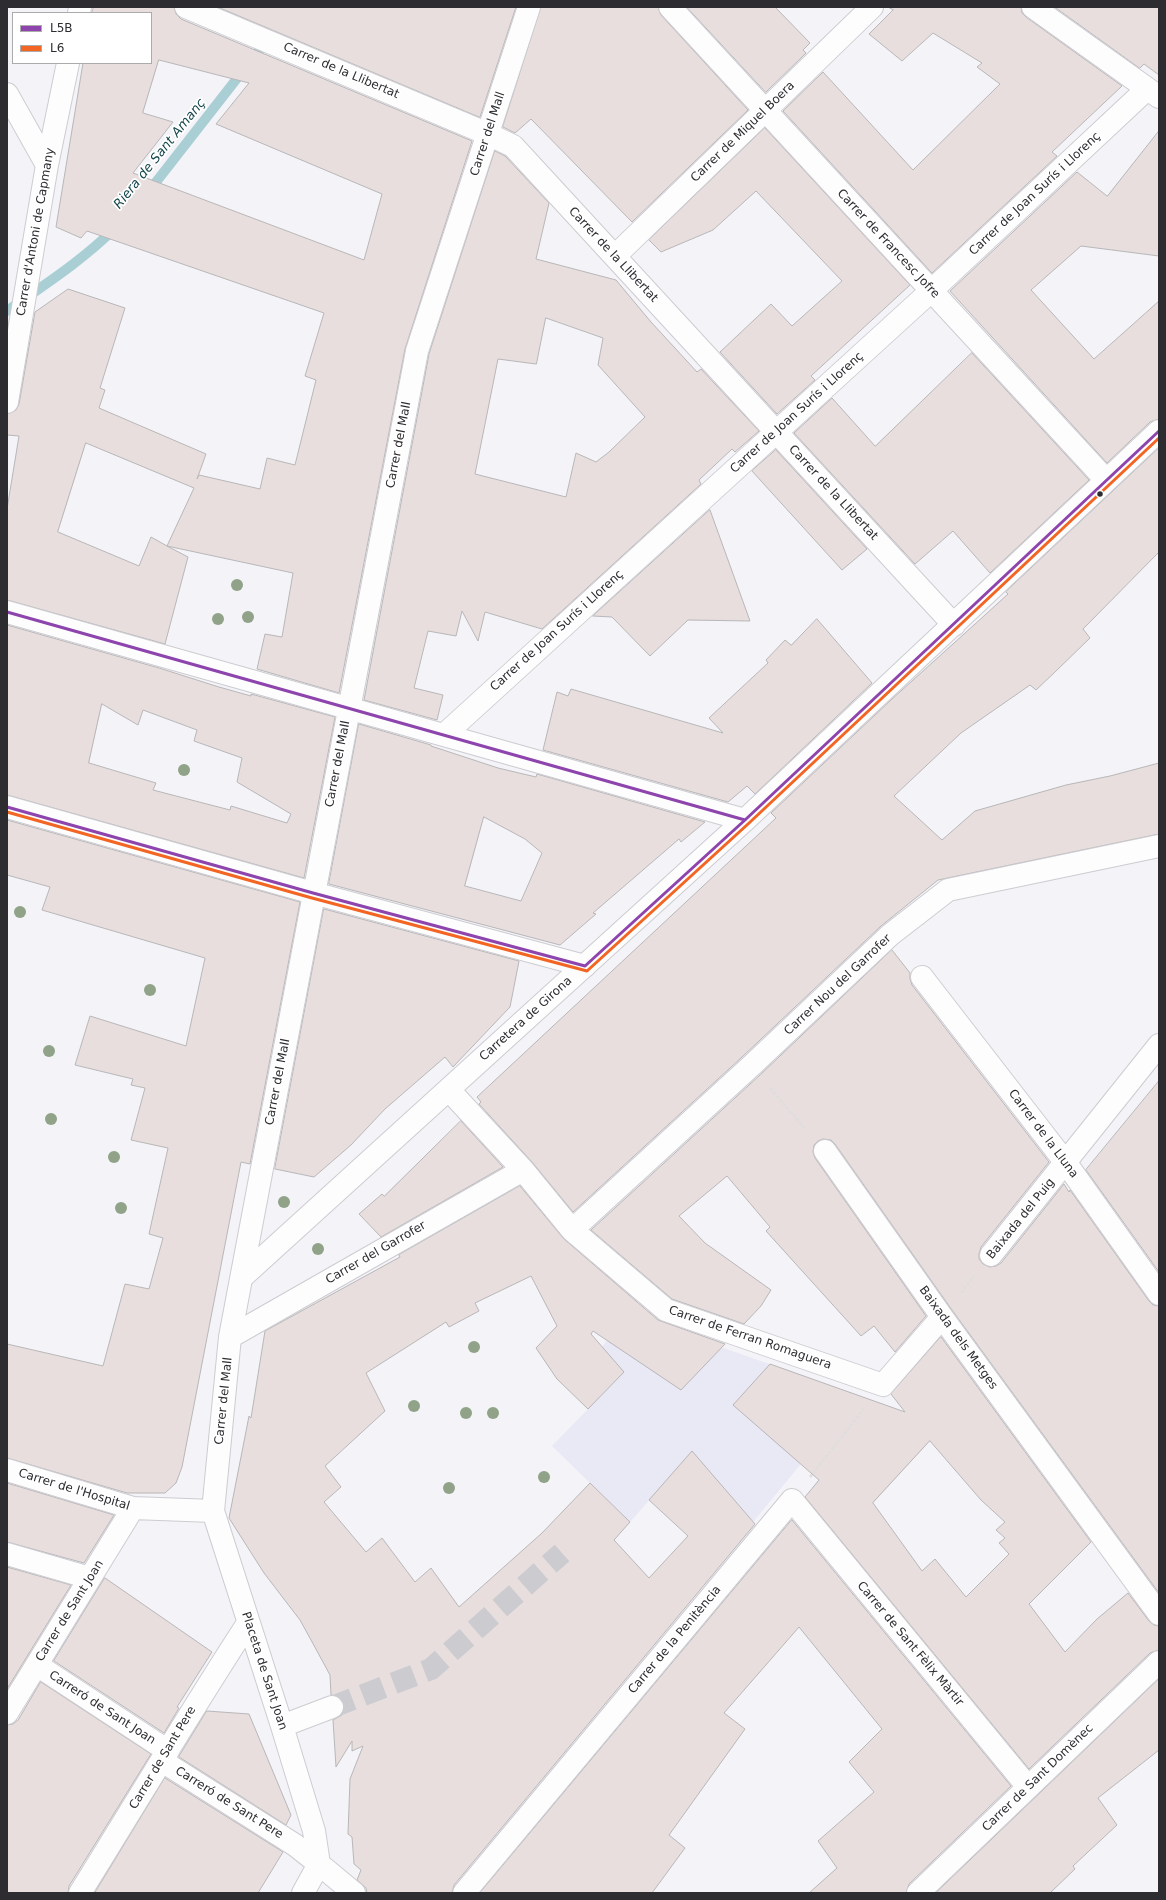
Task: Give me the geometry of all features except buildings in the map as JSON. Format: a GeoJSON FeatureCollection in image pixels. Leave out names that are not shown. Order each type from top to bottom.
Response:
{"type":"FeatureCollection","features":[{"type":"Feature","properties":{"kind":"street","name":"Carrer de la Llibertat"},"geometry":{"type":"LineString","coordinates":[[186,7],[278,44],[513,146],[954,625]]}},
{"type":"Feature","properties":{"kind":"street","name":"Carrer del Mall"},"geometry":{"type":"LineString","coordinates":[[213,1511],[230,1337],[417,350],[529,7]]}},
{"type":"Feature","properties":{"kind":"street","name":"Carrer de Francesc Jofre"},"geometry":{"type":"LineString","coordinates":[[670,7],[1106,480]]}},
{"type":"Feature","properties":{"kind":"street","name":"Carrer de Miquel Boera"},"geometry":{"type":"LineString","coordinates":[[614,256],[872,7]]}},
{"type":"Feature","properties":{"kind":"street"},"geometry":{"type":"LineString","coordinates":[[1033,7],[1153,93]]}},
{"type":"Feature","properties":{"kind":"street","name":"Carrer d'Antoni de Capmany"},"geometry":{"type":"LineString","coordinates":[[7,402],[29,279],[47,165],[68,64]]}},
{"type":"Feature","properties":{"kind":"street","name":"Carrer de Joan Surís i Llorenç"},"geometry":{"type":"LineString","coordinates":[[444,735],[931,291],[1153,93]]}},
{"type":"Feature","properties":{"kind":"street"},"geometry":{"type":"LineString","coordinates":[[7,94],[47,165]]}},
{"type":"Feature","properties":{"kind":"street","name":"Carretera de Girona"},"geometry":{"type":"LineString","coordinates":[[242,1278],[745,820],[1159,431]]}},
{"type":"Feature","properties":{"kind":"street"},"geometry":{"type":"LineString","coordinates":[[7,612],[745,820]]}},
{"type":"Feature","properties":{"kind":"street"},"geometry":{"type":"LineString","coordinates":[[7,807],[313,893],[585,966]]}},
{"type":"Feature","properties":{"kind":"street","name":"Carrer Nou del Garrofer"},"geometry":{"type":"LineString","coordinates":[[572,1230],[751,1066],[890,935],[948,890],[1159,846]]}},
{"type":"Feature","properties":{"kind":"street","name":"Carrer de la Lluna"},"geometry":{"type":"LineString","coordinates":[[922,977],[1066,1163],[1159,1294]]}},
{"type":"Feature","properties":{"kind":"street","name":"Baixada del Puig"},"geometry":{"type":"LineString","coordinates":[[991,1255],[1159,1045]]}},
{"type":"Feature","properties":{"kind":"street","name":"Carrer de Ferran Romaguera"},"geometry":{"type":"LineString","coordinates":[[449,1090],[523,1170],[572,1230],[666,1310],[883,1385]]}},
{"type":"Feature","properties":{"kind":"street","name":"Baixada dels Metges"},"geometry":{"type":"LineString","coordinates":[[825,1151],[942,1317],[1159,1614]]}},
{"type":"Feature","properties":{"kind":"street","name":"Carrer del Garrofer"},"geometry":{"type":"LineString","coordinates":[[230,1337],[523,1170]]}},
{"type":"Feature","properties":{"kind":"street"},"geometry":{"type":"LineString","coordinates":[[883,1385],[942,1317]]}},
{"type":"Feature","properties":{"kind":"street","name":"Carrer de l'Hospital"},"geometry":{"type":"LineString","coordinates":[[7,1470],[133,1508],[213,1511]]}},
{"type":"Feature","properties":{"kind":"street","name":"Carrer de Sant Fèlix Màrtir"},"geometry":{"type":"LineString","coordinates":[[792,1500],[1028,1787]]}},
{"type":"Feature","properties":{"kind":"street","name":"Carrer de la Penitència"},"geometry":{"type":"LineString","coordinates":[[464,1893],[792,1500]]}},
{"type":"Feature","properties":{"kind":"street","name":"Carrer de Sant Joan"},"geometry":{"type":"LineString","coordinates":[[7,1713],[133,1508]]}},
{"type":"Feature","properties":{"kind":"street","name":"Placeta de Sant Joan"},"geometry":{"type":"LineString","coordinates":[[213,1511],[314,1831],[320,1864]]}},
{"type":"Feature","properties":{"kind":"street"},"geometry":{"type":"LineString","coordinates":[[7,1554],[90,1578]]}},
{"type":"Feature","properties":{"kind":"street","name":"Carrer de Sant Pere"},"geometry":{"type":"LineString","coordinates":[[80,1893],[190,1713],[248,1623]]}},
{"type":"Feature","properties":{"kind":"street","name":"Carrer de Sant Domènec"},"geometry":{"type":"LineString","coordinates":[[918,1893],[1159,1662]]}},
{"type":"Feature","properties":{"kind":"street","name":"Carreró de Sant Joan"},"geometry":{"type":"LineString","coordinates":[[37,1665],[165,1756]]}},
{"type":"Feature","properties":{"kind":"street"},"geometry":{"type":"LineString","coordinates":[[282,1726],[332,1707]]}},
{"type":"Feature","properties":{"kind":"street","name":"Carreró de Sant Pere"},"geometry":{"type":"LineString","coordinates":[[165,1756],[295,1845],[354,1893]]}},
{"type":"Feature","properties":{"kind":"street"},"geometry":{"type":"LineString","coordinates":[[304,1893],[320,1864]]}},
{"type":"Feature","properties":{"kind":"path"},"geometry":{"type":"LineString","coordinates":[[751,1066],[825,1151]]}},
{"type":"Feature","properties":{"kind":"path","name":"Baixada del Puig"},"geometry":{"type":"LineString","coordinates":[[942,1317],[991,1255]]}},
{"type":"Feature","properties":{"kind":"path"},"geometry":{"type":"LineString","coordinates":[[792,1500],[883,1385]]}},
{"type":"Feature","properties":{"kind":"shaded area"},"geometry":{"type":"Polygon","coordinates":[[[555,1328],[590,1363],[615,1329],[666,1328],[858,1395],[753,1522],[692,1452],[630,1522],[552,1446],[588,1409],[557,1379],[536,1348],[555,1328]]]}},
{"type":"Feature","properties":{"kind":"waterway","name":"Riera de Sant Amanç"},"geometry":{"type":"LineString","coordinates":[[149,191],[267,40]]}},
{"type":"Feature","properties":{"kind":"waterway","name":"Riera de Sant Amanç"},"geometry":{"type":"LineString","coordinates":[[7,311],[77,261],[115,228]]}},
{"type":"Feature","properties":{"kind":"tunnel"},"geometry":{"type":"LineString","coordinates":[[332,1707],[431,1669],[562,1553]]}},
{"type":"Feature","properties":{"kind":"transit line","name":"L5B"},"geometry":{"type":"LineString","coordinates":[[7,807],[313,893],[585,966],[745,820],[1159,431]]}},
{"type":"Feature","properties":{"kind":"transit line","name":"L6"},"geometry":{"type":"LineString","coordinates":[[7,812],[312,898],[587,971],[748,824],[1159,438]]}},
{"type":"Feature","properties":{"kind":"transit line","name":"L5B"},"geometry":{"type":"LineString","coordinates":[[7,612],[745,820]]}}]}
